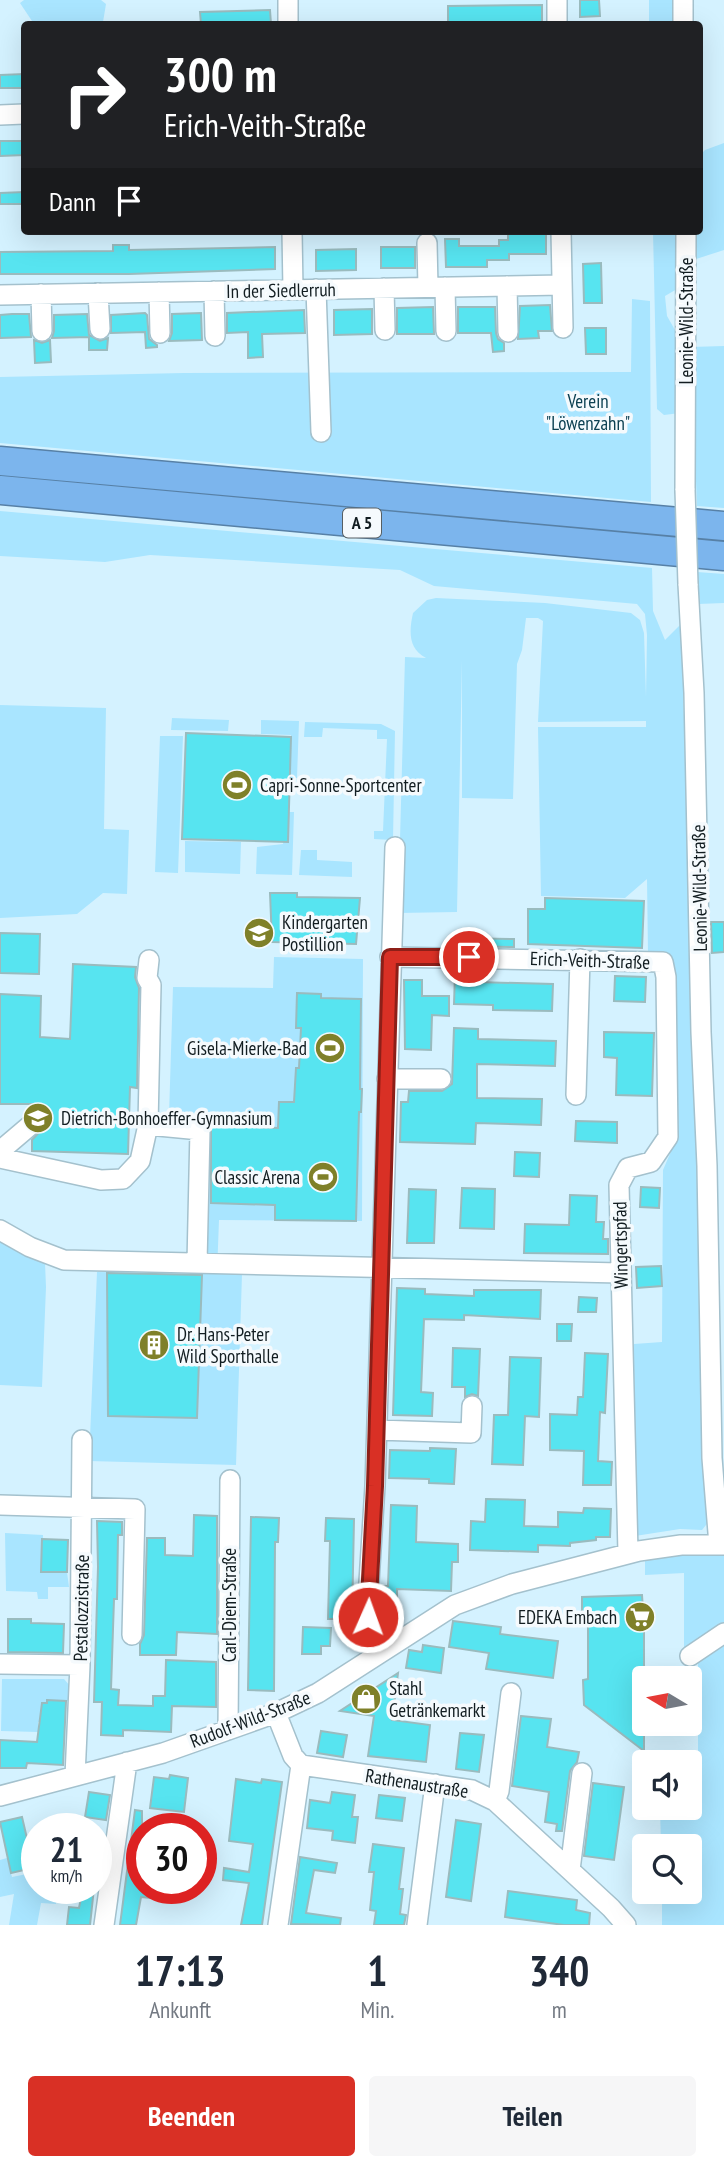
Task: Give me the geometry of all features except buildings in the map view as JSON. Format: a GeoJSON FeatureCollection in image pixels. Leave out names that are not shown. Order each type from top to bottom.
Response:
{"type":"FeatureCollection","features":[{"type":"Feature","properties":{"kind":"highway","name":"A 5"},"geometry":{"type":"LineString","coordinates":[[0,461],[724,526]]}},
{"type":"Feature","properties":{"kind":"highway","name":"A 5"},"geometry":{"type":"LineString","coordinates":[[0,490],[724,556]]}},
{"type":"Feature","properties":{"kind":"street"},"geometry":{"type":"LineString","coordinates":[[288,0],[288,21]]}},
{"type":"Feature","properties":{"kind":"street"},"geometry":{"type":"LineString","coordinates":[[557,0],[557,21]]}},
{"type":"Feature","properties":{"kind":"street"},"geometry":{"type":"LineString","coordinates":[[683,0],[683,21]]}},
{"type":"Feature","properties":{"kind":"street"},"geometry":{"type":"LineString","coordinates":[[0,115],[21,114]]}},
{"type":"Feature","properties":{"kind":"street"},"geometry":{"type":"LineString","coordinates":[[292,235],[293,290]]}},
{"type":"Feature","properties":{"kind":"street"},"geometry":{"type":"LineString","coordinates":[[561,235],[563,328]]}},
{"type":"Feature","properties":{"kind":"street","name":"Leonie-Wild-Straße"},"geometry":{"type":"LineString","coordinates":[[686,235],[685,490],[694,693],[712,1458],[722,1545]]}},
{"type":"Feature","properties":{"kind":"street"},"geometry":{"type":"LineString","coordinates":[[427,243],[446,331]]}},
{"type":"Feature","properties":{"kind":"street","name":"In der Siedlerruh"},"geometry":{"type":"LineString","coordinates":[[0,295],[562,285]]}},
{"type":"Feature","properties":{"kind":"street"},"geometry":{"type":"LineString","coordinates":[[507,286],[508,332]]}},
{"type":"Feature","properties":{"kind":"street"},"geometry":{"type":"LineString","coordinates":[[384,288],[385,330]]}},
{"type":"Feature","properties":{"kind":"street"},"geometry":{"type":"LineString","coordinates":[[316,289],[321,432]]}},
{"type":"Feature","properties":{"kind":"street"},"geometry":{"type":"LineString","coordinates":[[214,291],[215,336]]}},
{"type":"Feature","properties":{"kind":"street"},"geometry":{"type":"LineString","coordinates":[[159,292],[160,333]]}},
{"type":"Feature","properties":{"kind":"street"},"geometry":{"type":"LineString","coordinates":[[98,293],[100,329]]}},
{"type":"Feature","properties":{"kind":"street"},"geometry":{"type":"LineString","coordinates":[[41,294],[42,331]]}},
{"type":"Feature","properties":{"kind":"street"},"geometry":{"type":"LineString","coordinates":[[377,1655],[368,1636],[395,847]]}},
{"type":"Feature","properties":{"kind":"street","name":"Erich-Veith-Straße"},"geometry":{"type":"LineString","coordinates":[[390,957],[663,962]]}},
{"type":"Feature","properties":{"kind":"street"},"geometry":{"type":"LineString","coordinates":[[0,1157],[101,1180],[123,1179],[139,1161],[148,1125],[151,985],[147,978],[149,960]]}},
{"type":"Feature","properties":{"kind":"street"},"geometry":{"type":"LineString","coordinates":[[576,1095],[580,960]]}},
{"type":"Feature","properties":{"kind":"street","name":"Wingertspfad"},"geometry":{"type":"LineString","coordinates":[[628,1553],[619,1185],[628,1168],[651,1162],[668,1137],[666,977],[663,962]]}},
{"type":"Feature","properties":{"kind":"street"},"geometry":{"type":"LineString","coordinates":[[387,1079],[441,1079]]}},
{"type":"Feature","properties":{"kind":"street"},"geometry":{"type":"LineString","coordinates":[[0,1151],[33,1124]]}},
{"type":"Feature","properties":{"kind":"street"},"geometry":{"type":"LineString","coordinates":[[148,1125],[200,1130],[197,1263]]}},
{"type":"Feature","properties":{"kind":"street"},"geometry":{"type":"LineString","coordinates":[[0,1230],[30,1247],[64,1259],[620,1273]]}},
{"type":"Feature","properties":{"kind":"street"},"geometry":{"type":"LineString","coordinates":[[377,1430],[471,1433],[472,1406]]}},
{"type":"Feature","properties":{"kind":"street","name":"Pestalozzistraße"},"geometry":{"type":"LineString","coordinates":[[75,1776],[80,1665],[82,1440]]}},
{"type":"Feature","properties":{"kind":"street","name":"Carl-Diem-Straße"},"geometry":{"type":"LineString","coordinates":[[228,1730],[230,1480]]}},
{"type":"Feature","properties":{"kind":"street"},"geometry":{"type":"LineString","coordinates":[[0,1505],[135,1509],[132,1635]]}},
{"type":"Feature","properties":{"kind":"street","name":"Rudolf-Wild-Straße"},"geometry":{"type":"LineString","coordinates":[[0,1796],[163,1753],[276,1713],[318,1693],[456,1605],[549,1572],[628,1553],[681,1545],[722,1545]]}},
{"type":"Feature","properties":{"kind":"street"},"geometry":{"type":"LineString","coordinates":[[690,1656],[724,1633]]}},
{"type":"Feature","properties":{"kind":"street"},"geometry":{"type":"LineString","coordinates":[[0,1664],[80,1665]]}},
{"type":"Feature","properties":{"kind":"street"},"geometry":{"type":"LineString","coordinates":[[495,1801],[499,1791],[511,1693]]}},
{"type":"Feature","properties":{"kind":"street"},"geometry":{"type":"LineString","coordinates":[[276,1713],[293,1756],[301,1765],[278,1925]]}},
{"type":"Feature","properties":{"kind":"street"},"geometry":{"type":"LineString","coordinates":[[104,1925],[127,1762]]}},
{"type":"Feature","properties":{"kind":"street","name":"Rathenaustraße"},"geometry":{"type":"LineString","coordinates":[[301,1765],[472,1790],[495,1801],[626,1925]]}},
{"type":"Feature","properties":{"kind":"street"},"geometry":{"type":"LineString","coordinates":[[570,1870],[582,1773]]}},
{"type":"Feature","properties":{"kind":"street"},"geometry":{"type":"LineString","coordinates":[[421,1924],[435,1784]]}},
{"type":"Feature","properties":{"kind":"green space"},"geometry":{"type":"Polygon","coordinates":[[[24,0],[101,0],[106,4],[103,21],[32,21],[20,3],[24,0]]]}},
{"type":"Feature","properties":{"kind":"green space"},"geometry":{"type":"Polygon","coordinates":[[[649,0],[672,0],[673,21],[649,21],[649,0]]]}},
{"type":"Feature","properties":{"kind":"green space"},"geometry":{"type":"Polygon","coordinates":[[[724,143],[724,250],[693,260],[692,235],[703,235],[705,150],[724,143]]]}},
{"type":"Feature","properties":{"kind":"green space"},"geometry":{"type":"Polygon","coordinates":[[[653,235],[677,235],[677,289],[665,296],[667,316],[679,337],[680,413],[664,415],[657,409],[653,235]]]}},
{"type":"Feature","properties":{"kind":"green space","name":"Verein \"Löwenzahn\""},"geometry":{"type":"Polygon","coordinates":[[[632,299],[650,301],[651,502],[0,443],[0,377],[184,373],[631,372],[632,299]]]}},
{"type":"Feature","properties":{"kind":"green space"},"geometry":{"type":"Polygon","coordinates":[[[724,346],[724,508],[697,506],[691,347],[724,346]]]}},
{"type":"Feature","properties":{"kind":"green space"},"geometry":{"type":"Polygon","coordinates":[[[0,473],[724,538],[724,544],[0,479],[0,473]]]}},
{"type":"Feature","properties":{"kind":"green space"},"geometry":{"type":"Polygon","coordinates":[[[0,511],[652,568],[653,611],[665,640],[681,624],[710,1520],[702,1530],[680,1529],[635,1536],[634,1344],[662,1342],[663,1170],[672,1149],[669,954],[648,954],[647,879],[625,898],[541,896],[538,727],[646,727],[646,721],[538,722],[543,621],[538,618],[526,618],[522,650],[517,664],[513,799],[462,798],[462,660],[457,912],[398,913],[405,657],[426,658],[416,650],[411,639],[413,613],[427,600],[436,598],[545,603],[631,613],[640,620],[644,633],[646,697],[645,614],[637,604],[434,586],[400,570],[150,555],[105,562],[0,556],[0,511]]]}},
{"type":"Feature","properties":{"kind":"green space"},"geometry":{"type":"Polygon","coordinates":[[[697,572],[724,574],[724,603],[698,604],[697,572]]]}},
{"type":"Feature","properties":{"kind":"green space"},"geometry":{"type":"Polygon","coordinates":[[[0,705],[106,708],[104,829],[129,830],[127,894],[103,893],[77,914],[0,918],[0,705]]]}},
{"type":"Feature","properties":{"kind":"green space"},"geometry":{"type":"Polygon","coordinates":[[[172,718],[229,720],[228,731],[171,730],[172,718]]]}},
{"type":"Feature","properties":{"kind":"green space"},"geometry":{"type":"Polygon","coordinates":[[[261,720],[299,721],[297,778],[289,778],[291,735],[261,734],[261,720]]]}},
{"type":"Feature","properties":{"kind":"green space"},"geometry":{"type":"Polygon","coordinates":[[[305,722],[381,724],[395,731],[393,840],[374,839],[374,831],[383,831],[387,739],[377,739],[377,730],[323,728],[322,737],[304,737],[305,722]]]}},
{"type":"Feature","properties":{"kind":"green space"},"geometry":{"type":"Polygon","coordinates":[[[160,736],[183,736],[178,873],[155,872],[160,736]]]}},
{"type":"Feature","properties":{"kind":"green space"},"geometry":{"type":"Polygon","coordinates":[[[287,812],[294,812],[292,875],[256,874],[257,847],[283,844],[287,812]]]}},
{"type":"Feature","properties":{"kind":"green space"},"geometry":{"type":"Polygon","coordinates":[[[185,841],[241,842],[240,874],[185,872],[185,841]]]}},
{"type":"Feature","properties":{"kind":"green space"},"geometry":{"type":"Polygon","coordinates":[[[301,850],[317,850],[317,860],[352,862],[352,877],[299,875],[301,850]]]}},
{"type":"Feature","properties":{"kind":"green space"},"geometry":{"type":"Polygon","coordinates":[[[274,957],[363,959],[362,1221],[219,1220],[217,1273],[242,1274],[236,1465],[89,1461],[97,1272],[192,1274],[196,1117],[169,1116],[173,987],[273,988],[274,957]]]}},
{"type":"Feature","properties":{"kind":"green space"},"geometry":{"type":"Polygon","coordinates":[[[0,1237],[45,1263],[42,1387],[0,1385],[0,1237]]]}},
{"type":"Feature","properties":{"kind":"green space"},"geometry":{"type":"Polygon","coordinates":[[[5,1533],[43,1535],[42,1571],[67,1572],[69,1587],[48,1587],[48,1599],[38,1599],[37,1592],[6,1591],[5,1533]]]}},
{"type":"Feature","properties":{"kind":"green space"},"geometry":{"type":"Polygon","coordinates":[[[707,1552],[724,1556],[724,1622],[684,1649],[684,1573],[645,1575],[645,1557],[707,1552]]]}},
{"type":"Feature","properties":{"kind":"green space"},"geometry":{"type":"Polygon","coordinates":[[[724,1639],[724,1925],[662,1925],[662,1904],[702,1904],[702,1834],[661,1834],[660,1820],[702,1820],[702,1750],[698,1750],[698,1736],[702,1736],[702,1666],[698,1666],[698,1660],[724,1639]]]}},
{"type":"Feature","properties":{"kind":"green space"},"geometry":{"type":"Polygon","coordinates":[[[2,1679],[64,1679],[70,1686],[69,1701],[47,1700],[41,1722],[38,1722],[38,1732],[1,1731],[2,1679]]]}},
{"type":"Feature","properties":{"kind":"green space"},"geometry":{"type":"Polygon","coordinates":[[[7,1858],[12,1877],[21,1875],[21,1904],[41,1904],[37,1925],[9,1925],[14,1894],[0,1897],[0,1860],[7,1858]]]}},
{"type":"Feature","properties":{"kind":"place","name":"Capri-Sonne-Sportcenter"},"geometry":{"type":"Point","coordinates":[237,785]}},
{"type":"Feature","properties":{"kind":"place","name":"Kindergarten Postillion"},"geometry":{"type":"Point","coordinates":[259,933]}},
{"type":"Feature","properties":{"kind":"place","name":"Gisela-Mierke-Bad"},"geometry":{"type":"Point","coordinates":[330,1048]}},
{"type":"Feature","properties":{"kind":"place","name":"Dietrich-Bonhoeffer-Gymnasium"},"geometry":{"type":"Point","coordinates":[38,1118]}},
{"type":"Feature","properties":{"kind":"place","name":"Classic Arena"},"geometry":{"type":"Point","coordinates":[323,1177]}},
{"type":"Feature","properties":{"kind":"place","name":"Dr. Hans-Peter Wild Sporthalle"},"geometry":{"type":"Point","coordinates":[154,1345]}},
{"type":"Feature","properties":{"kind":"place","name":"EDEKA Embach"},"geometry":{"type":"Point","coordinates":[640,1617]}},
{"type":"Feature","properties":{"kind":"place","name":"Stahl Getränkemarkt"},"geometry":{"type":"Point","coordinates":[366,1699]}},
{"type":"Feature","properties":{"kind":"route"},"geometry":{"type":"LineString","coordinates":[[368,1617],[377,1430],[390,957],[469,957]]}}]}
